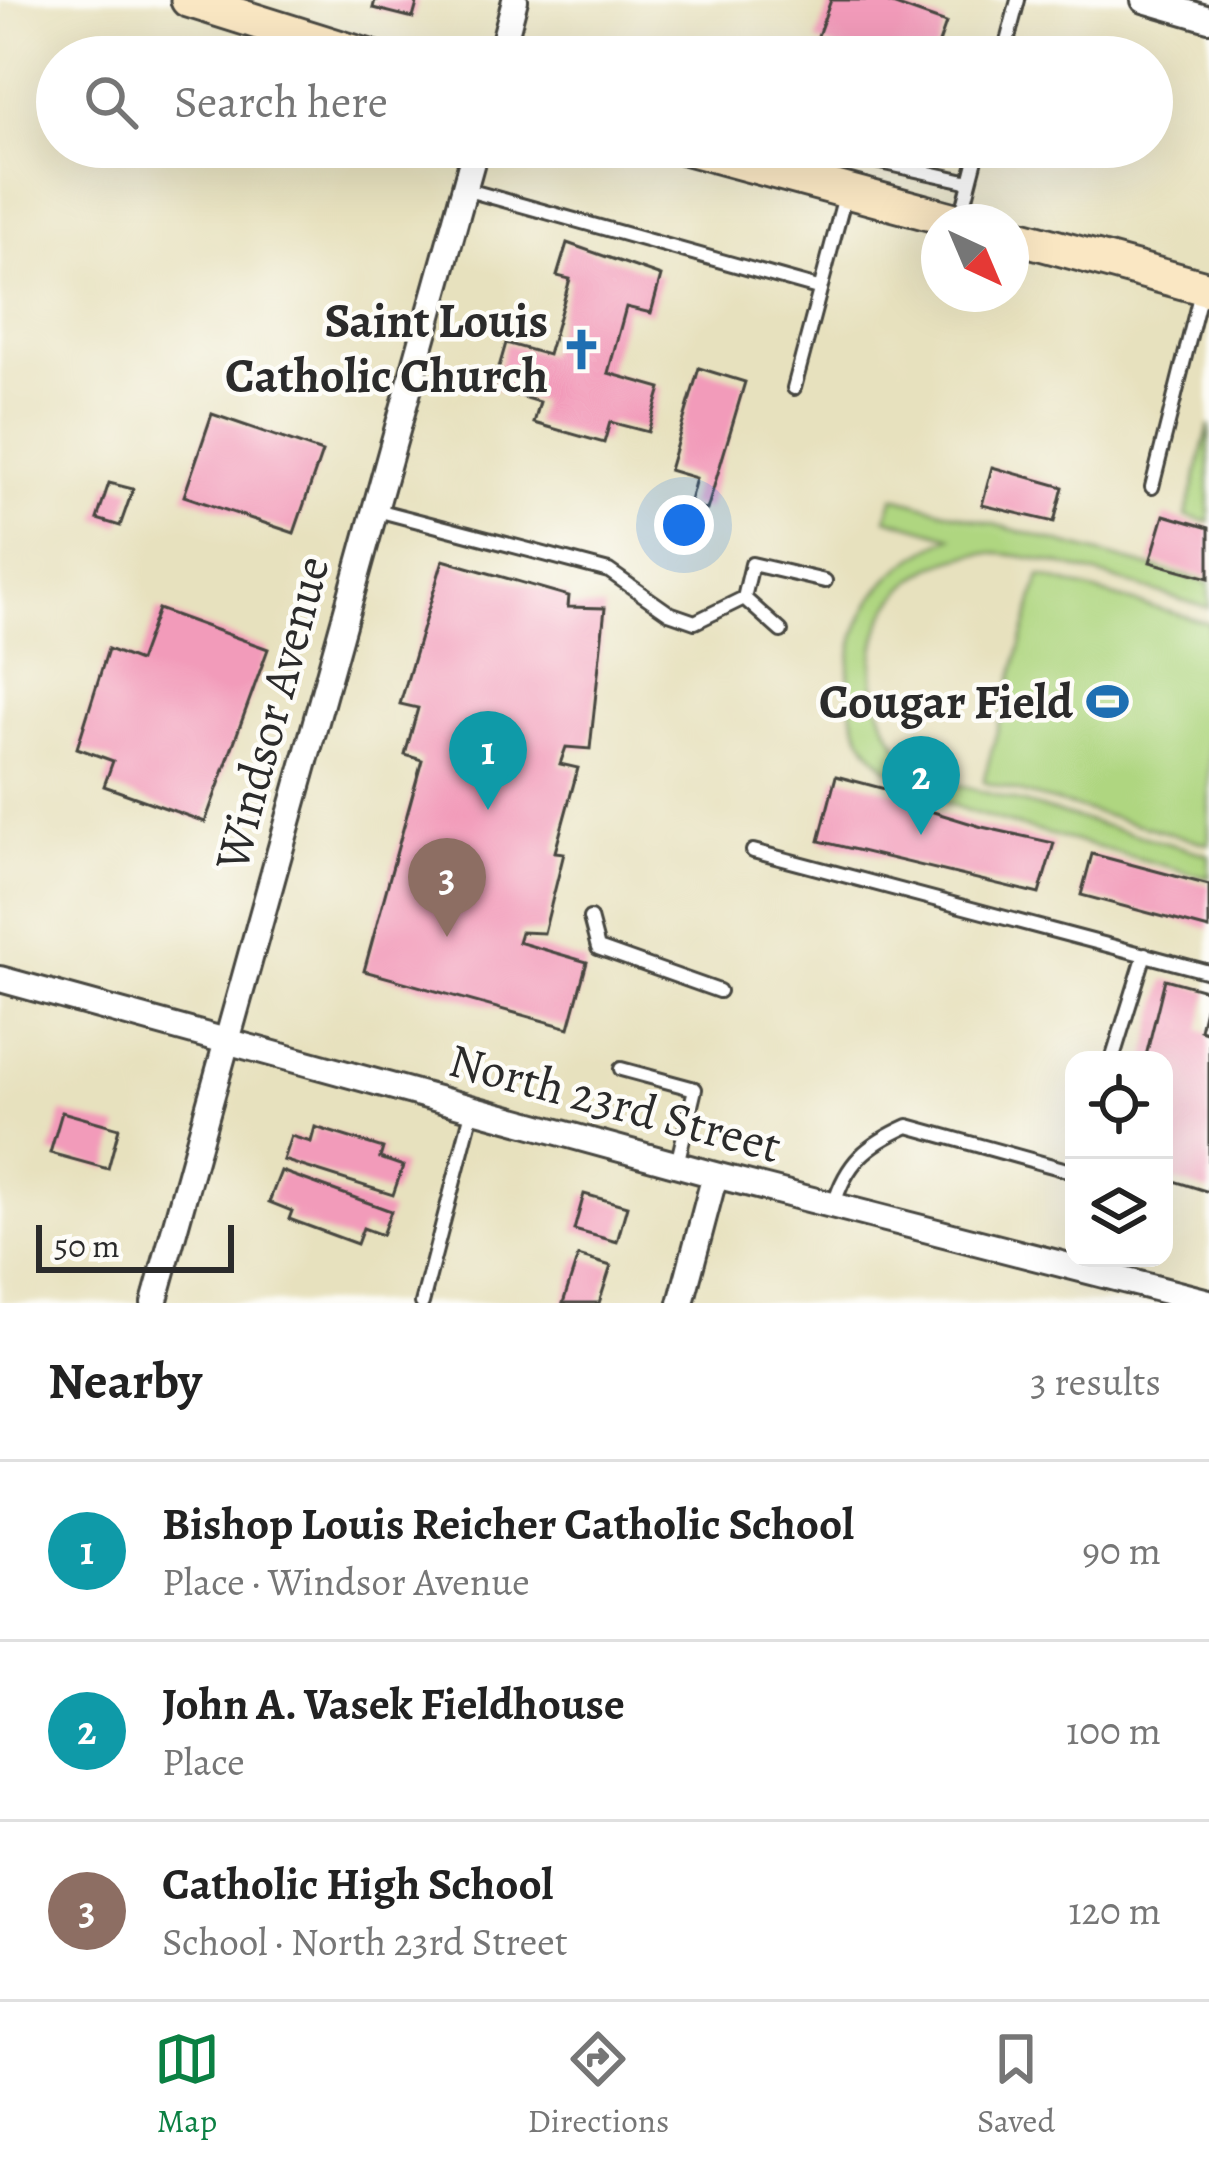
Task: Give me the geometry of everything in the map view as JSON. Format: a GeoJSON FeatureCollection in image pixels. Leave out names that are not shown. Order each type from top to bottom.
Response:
{"type":"FeatureCollection","features":[{"type":"Feature","properties":{"kind":"main road"},"geometry":{"type":"LineString","coordinates":[[188,0],[248,9],[317,36]]}},
{"type":"Feature","properties":{"kind":"main road"},"geometry":{"type":"LineString","coordinates":[[824,168],[846,191],[921,211]]}},
{"type":"Feature","properties":{"kind":"main road"},"geometry":{"type":"LineString","coordinates":[[1029,240],[1206,288]]}},
{"type":"Feature","properties":{"kind":"street"},"geometry":{"type":"LineString","coordinates":[[506,36],[515,0]]}},
{"type":"Feature","properties":{"kind":"street"},"geometry":{"type":"LineString","coordinates":[[1144,0],[1209,19]]}},
{"type":"Feature","properties":{"kind":"street","name":"Windsor Avenue"},"geometry":{"type":"LineString","coordinates":[[154,1303],[470,168]]}},
{"type":"Feature","properties":{"kind":"street","name":"North 23rd Street"},"geometry":{"type":"LineString","coordinates":[[0,980],[1202,1302]]}},
{"type":"Feature","properties":{"kind":"street"},"geometry":{"type":"LineString","coordinates":[[681,1303],[715,1175]]}},
{"type":"Feature","properties":{"kind":"lane"},"geometry":{"type":"LineString","coordinates":[[1009,36],[1018,0]]}},
{"type":"Feature","properties":{"kind":"lane"},"geometry":{"type":"LineString","coordinates":[[904,206],[916,168],[970,182]]}},
{"type":"Feature","properties":{"kind":"lane"},"geometry":{"type":"LineString","coordinates":[[965,204],[974,168]]}},
{"type":"Feature","properties":{"kind":"lane"},"geometry":{"type":"LineString","coordinates":[[464,189],[818,288]]}},
{"type":"Feature","properties":{"kind":"lane"},"geometry":{"type":"LineString","coordinates":[[794,388],[846,191]]}},
{"type":"Feature","properties":{"kind":"lane"},"geometry":{"type":"LineString","coordinates":[[1152,487],[1206,288]]}},
{"type":"Feature","properties":{"kind":"lane"},"geometry":{"type":"LineString","coordinates":[[372,509],[609,571],[669,614],[695,622],[744,598]]}},
{"type":"Feature","properties":{"kind":"lane"},"geometry":{"type":"LineString","coordinates":[[744,598],[752,564],[825,581]]}},
{"type":"Feature","properties":{"kind":"lane"},"geometry":{"type":"LineString","coordinates":[[744,598],[781,631]]}},
{"type":"Feature","properties":{"kind":"lane"},"geometry":{"type":"LineString","coordinates":[[753,850],[1209,972]]}},
{"type":"Feature","properties":{"kind":"lane"},"geometry":{"type":"LineString","coordinates":[[590,918],[598,948],[719,992]]}},
{"type":"Feature","properties":{"kind":"lane"},"geometry":{"type":"LineString","coordinates":[[1115,1051],[1144,954]]}},
{"type":"Feature","properties":{"kind":"lane"},"geometry":{"type":"LineString","coordinates":[[621,1069],[695,1089],[677,1165]]}},
{"type":"Feature","properties":{"kind":"lane"},"geometry":{"type":"LineString","coordinates":[[422,1303],[473,1108]]}},
{"type":"Feature","properties":{"kind":"lane"},"geometry":{"type":"LineString","coordinates":[[834,1206],[841,1178],[859,1154],[908,1126],[1065,1170]]}},
{"type":"Feature","properties":{"kind":"green space"},"geometry":{"type":"Polygon","coordinates":[[[1209,425],[1209,522],[1186,516],[1209,425]]]}},
{"type":"Feature","properties":{"kind":"green space"},"geometry":{"type":"Polygon","coordinates":[[[894,497],[1209,583],[1209,608],[1029,558],[978,554],[937,565],[906,586],[885,614],[874,648],[874,683],[883,718],[903,751],[933,778],[1209,855],[1209,878],[974,813],[905,781],[877,759],[858,730],[849,694],[858,628],[887,580],[952,537],[886,518],[894,497]]]}},
{"type":"Feature","properties":{"kind":"green space","name":"Cougar Field"},"geometry":{"type":"Polygon","coordinates":[[[1040,576],[1209,623],[1209,844],[983,782],[1040,576]]]}},
{"type":"Feature","properties":{"kind":"building"},"geometry":{"type":"Polygon","coordinates":[[[375,0],[418,0],[413,18],[373,8],[375,0]]]}},
{"type":"Feature","properties":{"kind":"building"},"geometry":{"type":"Polygon","coordinates":[[[831,0],[881,0],[946,23],[941,36],[818,36],[831,0]]]}},
{"type":"Feature","properties":{"kind":"building","name":"Saint Louis Catholic Church"},"geometry":{"type":"Polygon","coordinates":[[[567,243],[661,276],[651,313],[626,307],[608,373],[661,388],[648,432],[610,422],[604,443],[534,423],[540,402],[493,388],[506,343],[548,355],[570,279],[557,276],[567,243]]]}},
{"type":"Feature","properties":{"kind":"building"},"geometry":{"type":"Polygon","coordinates":[[[699,368],[745,382],[707,510],[689,505],[696,478],[669,470],[699,368]]]}},
{"type":"Feature","properties":{"kind":"building"},"geometry":{"type":"Polygon","coordinates":[[[212,414],[322,452],[294,533],[184,496],[212,414]]]}},
{"type":"Feature","properties":{"kind":"building"},"geometry":{"type":"Polygon","coordinates":[[[992,467],[1063,487],[1054,522],[982,505],[992,467]]]}},
{"type":"Feature","properties":{"kind":"building"},"geometry":{"type":"Polygon","coordinates":[[[109,483],[133,489],[120,526],[97,519],[109,483]]]}},
{"type":"Feature","properties":{"kind":"building"},"geometry":{"type":"Polygon","coordinates":[[[1164,515],[1209,528],[1209,578],[1150,562],[1164,515]]]}},
{"type":"Feature","properties":{"kind":"building"},"geometry":{"type":"Polygon","coordinates":[[[443,560],[569,596],[568,607],[605,608],[590,749],[566,747],[560,764],[578,768],[555,852],[564,853],[544,933],[521,932],[518,942],[587,962],[569,1028],[364,971],[422,760],[405,755],[418,708],[400,704],[443,560]]]}},
{"type":"Feature","properties":{"kind":"building"},"geometry":{"type":"Polygon","coordinates":[[[158,609],[268,649],[205,822],[104,786],[113,761],[77,748],[108,649],[139,661],[158,609]]]}},
{"type":"Feature","properties":{"kind":"building"},"geometry":{"type":"Polygon","coordinates":[[[836,776],[919,798],[917,807],[982,827],[1054,843],[1039,894],[819,841],[836,776]]]}},
{"type":"Feature","properties":{"kind":"building"},"geometry":{"type":"Polygon","coordinates":[[[1092,854],[1209,885],[1209,929],[1081,895],[1092,854]]]}},
{"type":"Feature","properties":{"kind":"building"},"geometry":{"type":"Polygon","coordinates":[[[1165,979],[1209,991],[1200,1030],[1209,1033],[1209,1192],[1173,1181],[1173,1051],[1147,1051],[1165,979]]]}},
{"type":"Feature","properties":{"kind":"building"},"geometry":{"type":"Polygon","coordinates":[[[62,1112],[119,1128],[108,1169],[50,1153],[62,1112]]]}},
{"type":"Feature","properties":{"kind":"building"},"geometry":{"type":"Polygon","coordinates":[[[315,1127],[383,1148],[380,1158],[403,1166],[393,1195],[283,1160],[291,1136],[311,1142],[315,1127]]]}},
{"type":"Feature","properties":{"kind":"building"},"geometry":{"type":"Polygon","coordinates":[[[281,1171],[391,1211],[382,1235],[363,1228],[357,1244],[289,1219],[292,1211],[269,1202],[281,1171]]]}},
{"type":"Feature","properties":{"kind":"building"},"geometry":{"type":"Polygon","coordinates":[[[584,1194],[627,1206],[617,1242],[574,1230],[584,1194]]]}},
{"type":"Feature","properties":{"kind":"building"},"geometry":{"type":"Polygon","coordinates":[[[578,1256],[611,1266],[599,1303],[563,1303],[578,1256]]]}},
{"type":"Feature","properties":{"kind":"place","name":"Saint Louis Catholic Church"},"geometry":{"type":"Point","coordinates":[582,349]}},
{"type":"Feature","properties":{"kind":"place","name":"Cougar Field"},"geometry":{"type":"Point","coordinates":[1107,702]}},
{"type":"Feature","properties":{"kind":"place","name":"Bishop Louis Reicher Catholic School"},"geometry":{"type":"Point","coordinates":[488,810]}},
{"type":"Feature","properties":{"kind":"place","name":"John A. Vasek Fieldhouse"},"geometry":{"type":"Point","coordinates":[921,835]}},
{"type":"Feature","properties":{"kind":"place","name":"Catholic High School"},"geometry":{"type":"Point","coordinates":[447,937]}}]}
